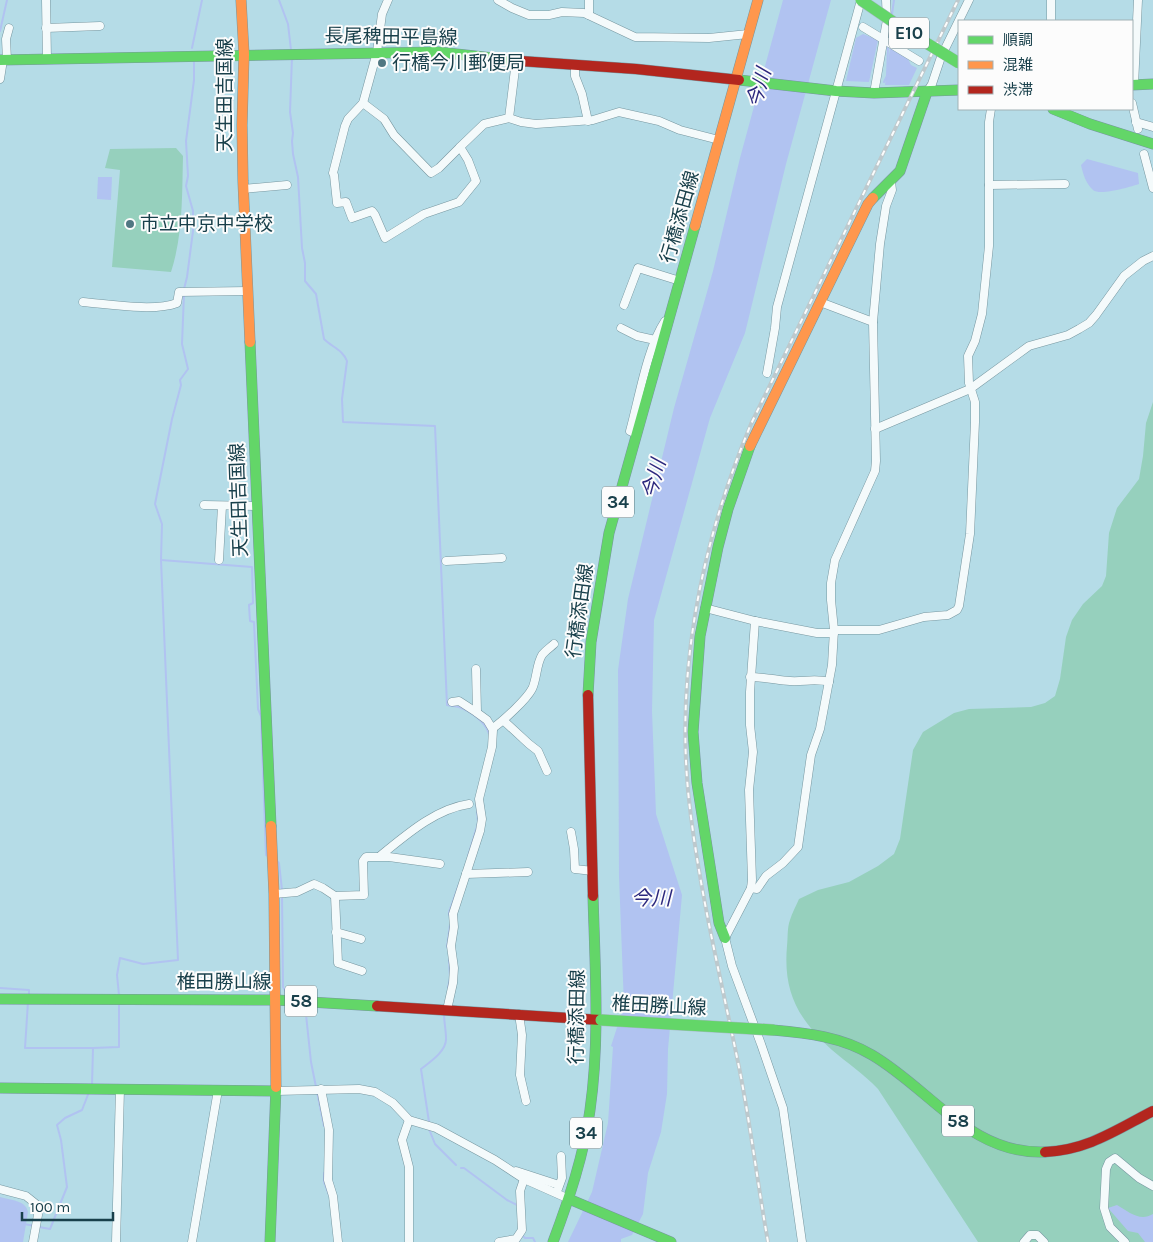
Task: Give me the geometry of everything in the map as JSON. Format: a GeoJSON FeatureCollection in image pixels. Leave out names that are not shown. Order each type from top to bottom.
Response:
{"type":"FeatureCollection","features":[{"type":"Feature","properties":{"kind":"main road","name":"天生田吉国線"},"geometry":{"type":"LineString","coordinates":[[242,0],[244,54],[243,189],[274,894],[276,1091],[270,1242]]}},
{"type":"Feature","properties":{"kind":"main road","name":"行橋添田線"},"geometry":{"type":"LineString","coordinates":[[553,1242],[571,1200],[590,1111],[598,1020],[589,782],[588,680],[598,598],[609,533],[719,140],[741,81],[748,34],[758,0]]}},
{"type":"Feature","properties":{"kind":"main road","name":"E10"},"geometry":{"type":"LineString","coordinates":[[861,0],[905,30],[958,61]]}},
{"type":"Feature","properties":{"kind":"main road","name":"長尾稗田平島線"},"geometry":{"type":"LineString","coordinates":[[3,60],[244,54],[438,52],[516,61],[636,69],[834,91],[874,93],[958,90]]}},
{"type":"Feature","properties":{"kind":"main road"},"geometry":{"type":"LineString","coordinates":[[1133,85],[1153,84]]}},
{"type":"Feature","properties":{"kind":"main road"},"geometry":{"type":"LineString","coordinates":[[725,938],[719,923],[697,783],[693,732],[698,659],[705,608],[718,547],[738,479],[751,444],[868,204],[900,171],[927,92]]}},
{"type":"Feature","properties":{"kind":"main road"},"geometry":{"type":"LineString","coordinates":[[1056,110],[1090,124],[1153,144]]}},
{"type":"Feature","properties":{"kind":"main road","name":"椎田勝山線"},"geometry":{"type":"LineString","coordinates":[[0,998],[276,1000],[810,1033],[858,1047],[889,1066],[955,1120],[988,1140],[1007,1148],[1028,1152],[1074,1149],[1096,1142],[1153,1111]]}},
{"type":"Feature","properties":{"kind":"main road"},"geometry":{"type":"LineString","coordinates":[[0,1088],[276,1091]]}},
{"type":"Feature","properties":{"kind":"main road"},"geometry":{"type":"LineString","coordinates":[[571,1200],[654,1239],[671,1242]]}},
{"type":"Feature","properties":{"kind":"street"},"geometry":{"type":"LineString","coordinates":[[46,0],[47,59]]}},
{"type":"Feature","properties":{"kind":"street"},"geometry":{"type":"LineString","coordinates":[[388,0],[382,14],[377,52],[364,102],[348,119],[342,135],[333,173],[337,203],[346,202],[352,218],[372,211],[385,238],[424,214],[459,202],[476,181],[468,160],[460,147]]}},
{"type":"Feature","properties":{"kind":"street"},"geometry":{"type":"LineString","coordinates":[[498,0],[529,15],[570,12],[589,15],[635,36],[709,38],[748,34]]}},
{"type":"Feature","properties":{"kind":"street"},"geometry":{"type":"LineString","coordinates":[[589,0],[589,15]]}},
{"type":"Feature","properties":{"kind":"street"},"geometry":{"type":"LineString","coordinates":[[767,373],[777,307],[834,91],[861,0]]}},
{"type":"Feature","properties":{"kind":"street"},"geometry":{"type":"LineString","coordinates":[[874,93],[887,20],[886,0]]}},
{"type":"Feature","properties":{"kind":"street"},"geometry":{"type":"LineString","coordinates":[[959,20],[969,0]]}},
{"type":"Feature","properties":{"kind":"street"},"geometry":{"type":"LineString","coordinates":[[1051,0],[1051,20]]}},
{"type":"Feature","properties":{"kind":"street"},"geometry":{"type":"LineString","coordinates":[[1133,85],[1134,42],[1138,0]]}},
{"type":"Feature","properties":{"kind":"street"},"geometry":{"type":"LineString","coordinates":[[927,92],[958,22]]}},
{"type":"Feature","properties":{"kind":"street"},"geometry":{"type":"LineString","coordinates":[[46,28],[100,26]]}},
{"type":"Feature","properties":{"kind":"street"},"geometry":{"type":"LineString","coordinates":[[863,27],[919,61]]}},
{"type":"Feature","properties":{"kind":"street"},"geometry":{"type":"LineString","coordinates":[[0,79],[9,28]]}},
{"type":"Feature","properties":{"kind":"street"},"geometry":{"type":"LineString","coordinates":[[509,118],[516,61]]}},
{"type":"Feature","properties":{"kind":"street"},"geometry":{"type":"LineString","coordinates":[[575,65],[575,76],[582,94],[588,121]]}},
{"type":"Feature","properties":{"kind":"street"},"geometry":{"type":"LineString","coordinates":[[364,102],[384,119],[394,135],[431,173],[439,168],[484,124],[509,118],[536,124],[588,121],[600,119],[612,113],[628,114],[659,121],[680,130],[719,140]]}},
{"type":"Feature","properties":{"kind":"street"},"geometry":{"type":"LineString","coordinates":[[1133,107],[1137,125],[1153,127]]}},
{"type":"Feature","properties":{"kind":"street"},"geometry":{"type":"LineString","coordinates":[[705,608],[755,621],[817,633],[879,630],[924,617],[948,615],[958,610],[970,534],[975,422],[975,402],[968,384],[968,356],[975,341],[982,314],[990,246],[989,122],[991,110]]}},
{"type":"Feature","properties":{"kind":"street"},"geometry":{"type":"LineString","coordinates":[[1144,154],[1153,188]]}},
{"type":"Feature","properties":{"kind":"street"},"geometry":{"type":"LineString","coordinates":[[750,888],[757,889],[766,876],[783,863],[798,847],[810,755],[820,729],[830,682],[834,631],[831,600],[833,569],[875,471],[873,322],[880,244],[886,206],[892,190],[891,182]]}},
{"type":"Feature","properties":{"kind":"street"},"geometry":{"type":"LineString","coordinates":[[989,185],[1065,184]]}},
{"type":"Feature","properties":{"kind":"street"},"geometry":{"type":"LineString","coordinates":[[243,189],[287,185]]}},
{"type":"Feature","properties":{"kind":"street"},"geometry":{"type":"LineString","coordinates":[[880,191],[886,206]]}},
{"type":"Feature","properties":{"kind":"street"},"geometry":{"type":"LineString","coordinates":[[875,430],[970,389],[1029,346],[1068,335],[1089,323],[1124,276],[1143,261],[1153,256]]}},
{"type":"Feature","properties":{"kind":"street"},"geometry":{"type":"LineString","coordinates":[[624,305],[638,268],[680,281]]}},
{"type":"Feature","properties":{"kind":"street"},"geometry":{"type":"LineString","coordinates":[[83,302],[128,306],[168,306],[178,302],[179,292],[248,291]]}},
{"type":"Feature","properties":{"kind":"street"},"geometry":{"type":"LineString","coordinates":[[820,302],[873,322]]}},
{"type":"Feature","properties":{"kind":"street"},"geometry":{"type":"LineString","coordinates":[[637,434],[630,431],[657,332],[664,321],[668,322]]}},
{"type":"Feature","properties":{"kind":"street"},"geometry":{"type":"LineString","coordinates":[[621,328],[637,336],[655,340]]}},
{"type":"Feature","properties":{"kind":"street"},"geometry":{"type":"LineString","coordinates":[[204,506],[257,506]]}},
{"type":"Feature","properties":{"kind":"street"},"geometry":{"type":"LineString","coordinates":[[219,560],[222,506]]}},
{"type":"Feature","properties":{"kind":"street"},"geometry":{"type":"LineString","coordinates":[[446,561],[502,558]]}},
{"type":"Feature","properties":{"kind":"street"},"geometry":{"type":"LineString","coordinates":[[755,621],[750,677],[750,725],[753,752],[749,790],[753,869],[750,888],[725,938],[732,966],[783,1108],[802,1242]]}},
{"type":"Feature","properties":{"kind":"street"},"geometry":{"type":"LineString","coordinates":[[492,728],[504,721],[509,713],[529,693],[542,654],[554,644]]}},
{"type":"Feature","properties":{"kind":"street"},"geometry":{"type":"LineString","coordinates":[[476,669],[477,712]]}},
{"type":"Feature","properties":{"kind":"street"},"geometry":{"type":"LineString","coordinates":[[750,677],[791,681],[811,679],[830,682]]}},
{"type":"Feature","properties":{"kind":"street"},"geometry":{"type":"LineString","coordinates":[[448,1010],[454,983],[451,946],[454,927],[453,914],[482,819],[479,799],[494,736],[487,720],[459,702],[452,702]]}},
{"type":"Feature","properties":{"kind":"street"},"geometry":{"type":"LineString","coordinates":[[504,721],[538,751],[547,771]]}},
{"type":"Feature","properties":{"kind":"street"},"geometry":{"type":"LineString","coordinates":[[380,856],[402,838],[439,813],[457,806],[469,804]]}},
{"type":"Feature","properties":{"kind":"street"},"geometry":{"type":"LineString","coordinates":[[570,832],[574,849],[575,869],[593,871]]}},
{"type":"Feature","properties":{"kind":"street"},"geometry":{"type":"LineString","coordinates":[[274,894],[296,892],[314,884],[335,896],[364,895],[363,861],[366,857],[380,856],[440,864]]}},
{"type":"Feature","properties":{"kind":"street"},"geometry":{"type":"LineString","coordinates":[[466,874],[528,872]]}},
{"type":"Feature","properties":{"kind":"street"},"geometry":{"type":"LineString","coordinates":[[335,896],[338,963],[362,971]]}},
{"type":"Feature","properties":{"kind":"street"},"geometry":{"type":"LineString","coordinates":[[336,932],[361,940]]}},
{"type":"Feature","properties":{"kind":"street"},"geometry":{"type":"LineString","coordinates":[[519,1014],[522,1035],[520,1075],[526,1101]]}},
{"type":"Feature","properties":{"kind":"street"},"geometry":{"type":"LineString","coordinates":[[276,1091],[358,1088],[376,1092],[393,1103],[409,1120],[436,1128],[511,1169],[524,1179],[571,1200]]}},
{"type":"Feature","properties":{"kind":"street"},"geometry":{"type":"LineString","coordinates":[[116,1242],[120,1089]]}},
{"type":"Feature","properties":{"kind":"street"},"geometry":{"type":"LineString","coordinates":[[321,1089],[329,1130],[328,1180],[333,1196],[338,1242]]}},
{"type":"Feature","properties":{"kind":"street"},"geometry":{"type":"LineString","coordinates":[[192,1242],[218,1090]]}},
{"type":"Feature","properties":{"kind":"street"},"geometry":{"type":"LineString","coordinates":[[409,1120],[402,1140],[409,1167],[409,1242]]}},
{"type":"Feature","properties":{"kind":"street"},"geometry":{"type":"LineString","coordinates":[[556,1193],[562,1178],[561,1156]]}},
{"type":"Feature","properties":{"kind":"street"},"geometry":{"type":"LineString","coordinates":[[1125,1242],[1110,1227],[1104,1208],[1106,1169],[1109,1162],[1115,1158],[1139,1178],[1153,1186]]}},
{"type":"Feature","properties":{"kind":"street"},"geometry":{"type":"LineString","coordinates":[[511,1169],[560,1185]]}},
{"type":"Feature","properties":{"kind":"street"},"geometry":{"type":"LineString","coordinates":[[499,1242],[516,1238],[521,1232],[520,1191],[524,1179]]}},
{"type":"Feature","properties":{"kind":"street"},"geometry":{"type":"LineString","coordinates":[[0,1189],[26,1196],[36,1204],[38,1215],[33,1242]]}},
{"type":"Feature","properties":{"kind":"street"},"geometry":{"type":"LineString","coordinates":[[1024,1242],[1030,1235],[1037,1235],[1044,1242]]}},
{"type":"Feature","properties":{"kind":"green space"},"geometry":{"type":"Polygon","coordinates":[[[176,148],[183,156],[182,200],[178,244],[171,272],[112,267],[120,170],[105,168],[110,149],[176,148]]]}},
{"type":"Feature","properties":{"kind":"green space"},"geometry":{"type":"Polygon","coordinates":[[[1153,402],[1153,1242],[978,1242],[878,1089],[820,1039],[802,1016],[795,1004],[788,977],[786,962],[789,923],[799,899],[818,890],[849,882],[878,866],[894,854],[900,839],[913,750],[923,732],[954,713],[969,709],[1031,707],[1045,703],[1055,696],[1060,679],[1066,637],[1072,620],[1083,604],[1102,586],[1106,576],[1109,533],[1117,508],[1139,479],[1146,423],[1153,402]]]}},
{"type":"Feature","properties":{"kind":"water","name":"今川"},"geometry":{"type":"Polygon","coordinates":[[[783,0],[831,0],[786,164],[745,333],[710,418],[654,620],[652,711],[656,814],[682,895],[668,1049],[667,1094],[661,1132],[648,1173],[643,1214],[632,1235],[621,1239],[621,1242],[568,1242],[592,1192],[608,1123],[613,1047],[611,1046],[624,1006],[619,876],[618,670],[628,599],[674,408],[713,271],[740,158],[783,0]]]}},
{"type":"Feature","properties":{"kind":"water"},"geometry":{"type":"Polygon","coordinates":[[[863,34],[878,40],[869,82],[846,81],[856,38],[863,34]]]}},
{"type":"Feature","properties":{"kind":"water"},"geometry":{"type":"Polygon","coordinates":[[[890,48],[908,59],[911,65],[917,68],[909,85],[885,85],[890,48]]]}},
{"type":"Feature","properties":{"kind":"water"},"geometry":{"type":"Polygon","coordinates":[[[1087,159],[1138,173],[1139,184],[1108,192],[1097,192],[1091,188],[1084,175],[1081,165],[1087,159]]]}},
{"type":"Feature","properties":{"kind":"water"},"geometry":{"type":"Polygon","coordinates":[[[98,177],[112,177],[111,200],[97,199],[98,177]]]}},
{"type":"Feature","properties":{"kind":"water"},"geometry":{"type":"Polygon","coordinates":[[[0,1197],[17,1201],[27,1208],[23,1242],[0,1242],[0,1197]]]}},
{"type":"Feature","properties":{"kind":"water"},"geometry":{"type":"Polygon","coordinates":[[[1117,1205],[1139,1217],[1153,1214],[1153,1242],[1145,1242],[1138,1233],[1128,1231],[1108,1208],[1117,1205]]]}},
{"type":"Feature","properties":{"kind":"waterway"},"geometry":{"type":"LineString","coordinates":[[0,31],[7,0]]}},
{"type":"Feature","properties":{"kind":"waterway"},"geometry":{"type":"LineString","coordinates":[[192,48],[202,0]]}},
{"type":"Feature","properties":{"kind":"waterway"},"geometry":{"type":"LineString","coordinates":[[279,0],[288,24],[291,50]]}},
{"type":"Feature","properties":{"kind":"waterway"},"geometry":{"type":"LineString","coordinates":[[892,14],[894,0]]}},
{"type":"Feature","properties":{"kind":"waterway"},"geometry":{"type":"LineString","coordinates":[[889,38],[891,26]]}},
{"type":"Feature","properties":{"kind":"waterway"},"geometry":{"type":"LineString","coordinates":[[884,82],[887,76],[888,48]]}},
{"type":"Feature","properties":{"kind":"waterway"},"geometry":{"type":"LineString","coordinates":[[292,57],[290,112],[293,154],[298,177],[305,281],[316,294],[324,339],[340,351],[347,361],[342,399],[343,422],[435,426],[447,705],[459,707],[473,714],[485,725],[489,734]]}},
{"type":"Feature","properties":{"kind":"waterway"},"geometry":{"type":"LineString","coordinates":[[184,289],[193,231],[193,211],[186,186],[188,176],[186,141],[194,80],[194,62]]}},
{"type":"Feature","properties":{"kind":"waterway"},"geometry":{"type":"LineString","coordinates":[[119,995],[117,975],[120,958],[143,964],[178,960],[161,560],[162,524],[155,504],[172,419],[181,385],[180,380],[188,369],[182,344],[184,294]]}},
{"type":"Feature","properties":{"kind":"waterway"},"geometry":{"type":"LineString","coordinates":[[161,560],[252,567],[253,603],[249,605],[250,621],[254,622],[258,709],[261,716],[266,855],[268,856]]}},
{"type":"Feature","properties":{"kind":"waterway"},"geometry":{"type":"LineString","coordinates":[[468,856],[478,823],[476,797]]}},
{"type":"Feature","properties":{"kind":"waterway"},"geometry":{"type":"LineString","coordinates":[[277,861],[279,863],[282,890]]}},
{"type":"Feature","properties":{"kind":"waterway"},"geometry":{"type":"LineString","coordinates":[[449,915],[459,884]]}},
{"type":"Feature","properties":{"kind":"waterway"},"geometry":{"type":"LineString","coordinates":[[282,895],[283,987],[286,992],[303,993],[304,998]]}},
{"type":"Feature","properties":{"kind":"waterway"},"geometry":{"type":"LineString","coordinates":[[447,947],[450,925]]}},
{"type":"Feature","properties":{"kind":"waterway"},"geometry":{"type":"LineString","coordinates":[[448,987],[450,979],[449,957]]}},
{"type":"Feature","properties":{"kind":"waterway"},"geometry":{"type":"LineString","coordinates":[[0,988],[29,990],[29,995]]}},
{"type":"Feature","properties":{"kind":"waterway"},"geometry":{"type":"LineString","coordinates":[[28,1002],[25,1048],[93,1048],[92,1085]]}},
{"type":"Feature","properties":{"kind":"waterway"},"geometry":{"type":"LineString","coordinates":[[93,1048],[119,1047],[119,1004]]}},
{"type":"Feature","properties":{"kind":"waterway"},"geometry":{"type":"LineString","coordinates":[[305,1005],[311,1062],[316,1087]]}},
{"type":"Feature","properties":{"kind":"waterway"},"geometry":{"type":"LineString","coordinates":[[429,1122],[421,1069],[441,1052],[446,1043],[444,1014]]}},
{"type":"Feature","properties":{"kind":"waterway"},"geometry":{"type":"LineString","coordinates":[[39,1227],[50,1229],[67,1187],[61,1140],[57,1125],[65,1118],[82,1110],[89,1092]]}},
{"type":"Feature","properties":{"kind":"waterway"},"geometry":{"type":"LineString","coordinates":[[317,1092],[324,1126]]}},
{"type":"Feature","properties":{"kind":"waterway"},"geometry":{"type":"LineString","coordinates":[[429,1129],[435,1144],[456,1165]]}},
{"type":"Feature","properties":{"kind":"waterway"},"geometry":{"type":"LineString","coordinates":[[461,1168],[464,1168],[507,1200],[519,1206]]}},
{"type":"Feature","properties":{"kind":"waterway"},"geometry":{"type":"LineString","coordinates":[[324,1173],[324,1182],[329,1195]]}},
{"type":"Feature","properties":{"kind":"waterway"},"geometry":{"type":"LineString","coordinates":[[24,1224],[35,1226]]}},
{"type":"Feature","properties":{"kind":"waterway"},"geometry":{"type":"LineString","coordinates":[[523,1236],[525,1238],[533,1238],[535,1242]]}},
{"type":"Feature","properties":{"kind":"railway"},"geometry":{"type":"LineString","coordinates":[[768,1242],[744,1093],[707,913],[691,817],[686,767],[685,716],[688,666],[695,617],[704,568],[717,519],[751,424],[958,0]]}},
{"type":"Feature","properties":{"kind":"traffic: fast"},"geometry":{"type":"LineString","coordinates":[[861,0],[958,62]]}},
{"type":"Feature","properties":{"kind":"traffic: fast"},"geometry":{"type":"LineString","coordinates":[[0,60],[438,52],[520,61]]}},
{"type":"Feature","properties":{"kind":"traffic: fast"},"geometry":{"type":"LineString","coordinates":[[739,80],[836,91],[874,93],[958,90]]}},
{"type":"Feature","properties":{"kind":"traffic: fast"},"geometry":{"type":"LineString","coordinates":[[1133,85],[1153,84]]}},
{"type":"Feature","properties":{"kind":"traffic: fast"},"geometry":{"type":"LineString","coordinates":[[873,198],[900,171],[927,92]]}},
{"type":"Feature","properties":{"kind":"traffic: fast"},"geometry":{"type":"LineString","coordinates":[[1055,110],[1090,124],[1153,144]]}},
{"type":"Feature","properties":{"kind":"traffic: fast"},"geometry":{"type":"LineString","coordinates":[[588,695],[591,642],[609,533],[695,226]]}},
{"type":"Feature","properties":{"kind":"traffic: fast"},"geometry":{"type":"LineString","coordinates":[[250,342],[271,826]]}},
{"type":"Feature","properties":{"kind":"traffic: fast"},"geometry":{"type":"LineString","coordinates":[[725,938],[719,923],[697,783],[693,732],[700,636],[718,547],[728,509],[750,446]]}},
{"type":"Feature","properties":{"kind":"traffic: fast"},"geometry":{"type":"LineString","coordinates":[[553,1242],[580,1160],[590,1110],[596,1030],[593,896]]}},
{"type":"Feature","properties":{"kind":"traffic: fast"},"geometry":{"type":"LineString","coordinates":[[0,999],[276,1000],[377,1006]]}},
{"type":"Feature","properties":{"kind":"traffic: fast"},"geometry":{"type":"LineString","coordinates":[[601,1020],[773,1030]]}},
{"type":"Feature","properties":{"kind":"traffic: fast"},"geometry":{"type":"LineString","coordinates":[[773,1030],[824,1037],[861,1049],[893,1069],[973,1132],[995,1143],[1019,1150],[1045,1152]]}},
{"type":"Feature","properties":{"kind":"traffic: fast"},"geometry":{"type":"LineString","coordinates":[[270,1242],[276,1087]]}},
{"type":"Feature","properties":{"kind":"traffic: fast"},"geometry":{"type":"LineString","coordinates":[[0,1088],[276,1091]]}},
{"type":"Feature","properties":{"kind":"traffic: fast"},"geometry":{"type":"LineString","coordinates":[[569,1199],[671,1242]]}},
{"type":"Feature","properties":{"kind":"traffic: slow"},"geometry":{"type":"LineString","coordinates":[[241,0],[244,54],[243,181],[250,342]]}},
{"type":"Feature","properties":{"kind":"traffic: slow"},"geometry":{"type":"LineString","coordinates":[[695,226],[758,0]]}},
{"type":"Feature","properties":{"kind":"traffic: slow"},"geometry":{"type":"LineString","coordinates":[[750,446],[868,204],[873,198]]}},
{"type":"Feature","properties":{"kind":"traffic: slow"},"geometry":{"type":"LineString","coordinates":[[271,826],[274,894],[276,1087]]}},
{"type":"Feature","properties":{"kind":"traffic: jam"},"geometry":{"type":"LineString","coordinates":[[520,61],[636,69],[739,80]]}},
{"type":"Feature","properties":{"kind":"traffic: jam"},"geometry":{"type":"LineString","coordinates":[[588,695],[593,896]]}},
{"type":"Feature","properties":{"kind":"traffic: jam"},"geometry":{"type":"LineString","coordinates":[[377,1006],[601,1020]]}},
{"type":"Feature","properties":{"kind":"traffic: jam"},"geometry":{"type":"LineString","coordinates":[[1045,1152],[1088,1143],[1114,1132],[1153,1111]]}},
{"type":"Feature","properties":{"kind":"place","name":"行橋今川郵便局"},"geometry":{"type":"Point","coordinates":[382,63]}},
{"type":"Feature","properties":{"kind":"place","name":"市立中京中学校"},"geometry":{"type":"Point","coordinates":[130,224]}}]}
